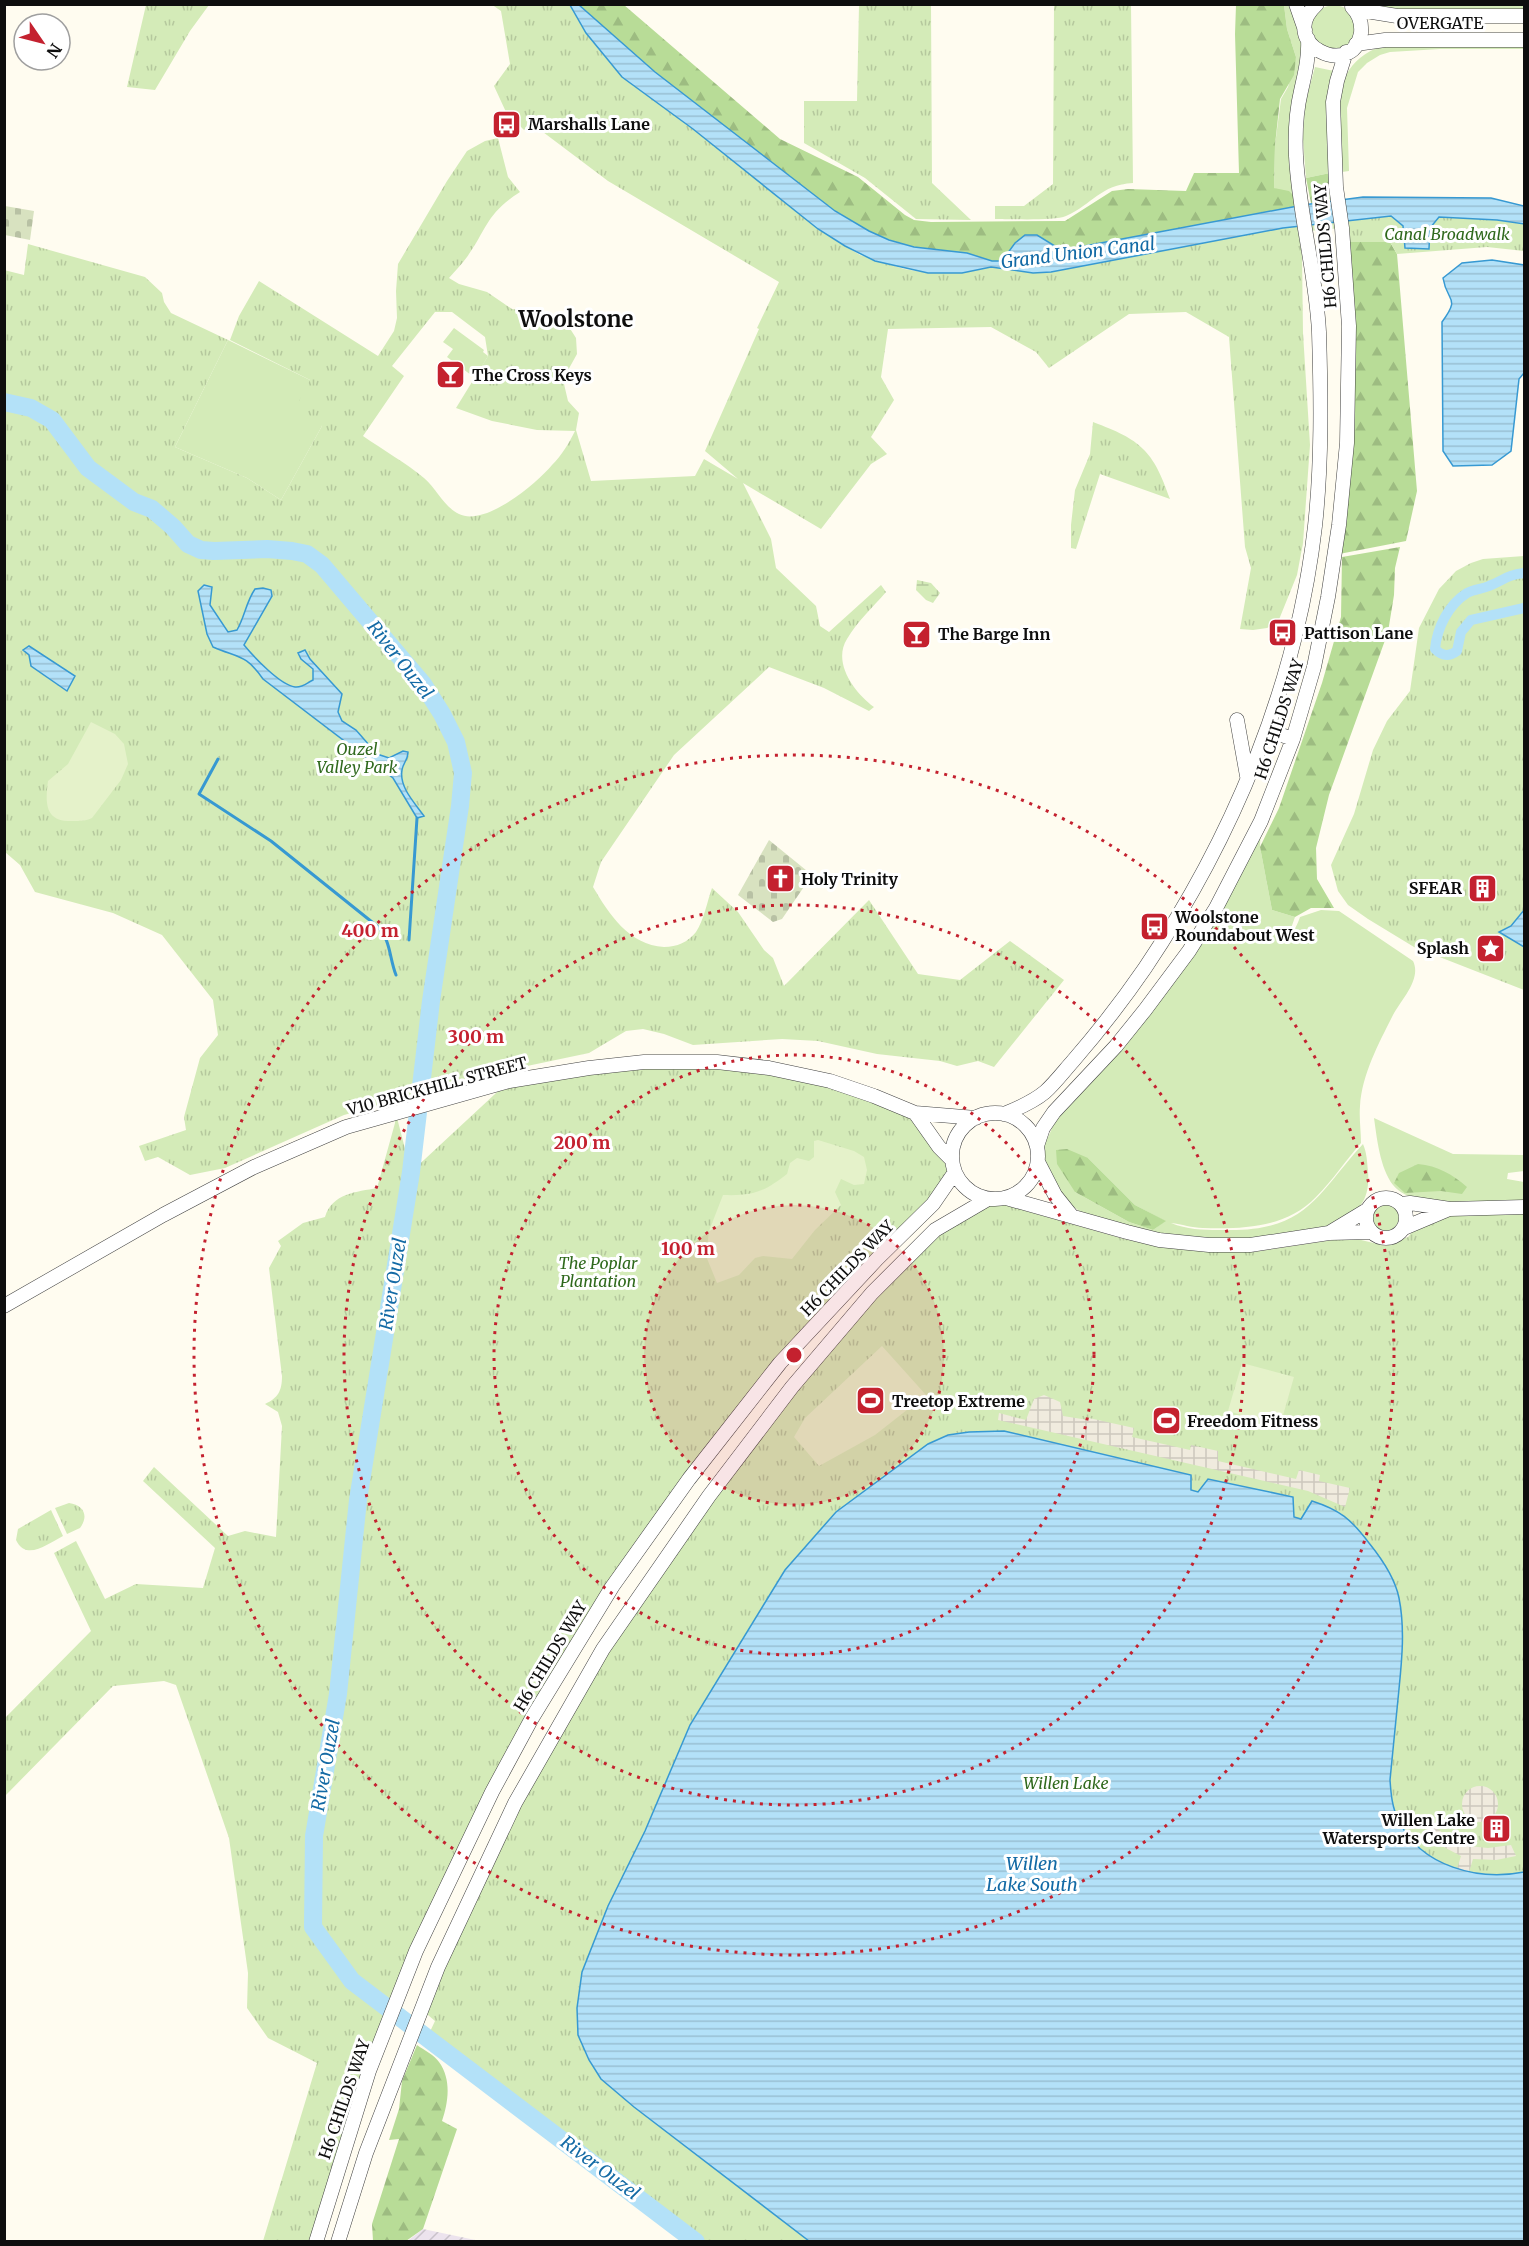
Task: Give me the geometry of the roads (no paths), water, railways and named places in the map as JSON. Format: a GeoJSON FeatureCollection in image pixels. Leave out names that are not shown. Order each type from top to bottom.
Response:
{"type":"FeatureCollection","features":[{"type":"Feature","properties":{"kind":"street","name":"H6 CHILDS WAY"},"geometry":{"type":"LineString","coordinates":[[1000,1114],[1027,1104],[1046,1091],[1098,1032],[1125,998],[1192,894],[1232,817],[1267,730],[1289,661],[1312,544],[1321,441],[1318,328],[1296,137],[1298,108],[1309,56],[1307,36],[1296,4]]}},
{"type":"Feature","properties":{"kind":"street"},"geometry":{"type":"LineString","coordinates":[[1307,36],[1307,16],[1317,4]]}},
{"type":"Feature","properties":{"kind":"street","name":"H6 CHILDS WAY"},"geometry":{"type":"LineString","coordinates":[[1038,1155],[1043,1128],[1054,1112],[1116,1046],[1145,1010],[1189,951],[1216,908],[1261,821],[1293,739],[1314,666],[1336,545],[1347,443],[1349,326],[1344,251],[1336,187],[1333,102],[1336,81],[1351,48],[1360,37],[1361,22],[1352,7]]}},
{"type":"Feature","properties":{"kind":"street","name":"OVERGATE"},"geometry":{"type":"LineString","coordinates":[[1352,7],[1397,16],[1524,16]]}},
{"type":"Feature","properties":{"kind":"street","name":"OVERGATE"},"geometry":{"type":"LineString","coordinates":[[1307,36],[1313,47],[1329,55],[1385,40],[1524,40]]}},
{"type":"Feature","properties":{"kind":"street"},"geometry":{"type":"LineString","coordinates":[[1237,720],[1248,778]]}},
{"type":"Feature","properties":{"kind":"street"},"geometry":{"type":"LineString","coordinates":[[1267,730],[1293,739]]}},
{"type":"Feature","properties":{"kind":"street","name":"V10 BRICKHILL STREET"},"geometry":{"type":"LineString","coordinates":[[4,1306],[163,1215],[254,1167],[346,1127],[509,1081],[644,1062],[717,1062],[769,1068],[830,1081],[915,1113],[977,1117]]}},
{"type":"Feature","properties":{"kind":"street"},"geometry":{"type":"LineString","coordinates":[[915,1113],[953,1166],[965,1187],[972,1193],[988,1199],[1006,1198],[1160,1240],[1209,1245],[1250,1245],[1329,1233],[1370,1232]]}},
{"type":"Feature","properties":{"kind":"street"},"geometry":{"type":"LineString","coordinates":[[953,1166],[954,1143],[957,1136],[962,1128],[977,1117],[1000,1114],[1019,1120],[1030,1132],[1055,1195],[1071,1215]]}},
{"type":"Feature","properties":{"kind":"street"},"geometry":{"type":"LineString","coordinates":[[1006,1198],[1018,1193],[1028,1185],[1034,1174],[1038,1155]]}},
{"type":"Feature","properties":{"kind":"street","name":"H6 CHILDS WAY"},"geometry":{"type":"LineString","coordinates":[[316,2241],[369,2071],[416,1951],[492,1792],[522,1736],[612,1587],[689,1479],[780,1363],[877,1259],[933,1204],[953,1166]]}},
{"type":"Feature","properties":{"kind":"street"},"geometry":{"type":"LineString","coordinates":[[1329,1233],[1367,1210],[1376,1200],[1385,1198],[1401,1204],[1410,1203],[1450,1209],[1524,1207]]}},
{"type":"Feature","properties":{"kind":"street"},"geometry":{"type":"LineString","coordinates":[[338,2241],[366,2153],[438,1967],[515,1803],[591,1670],[639,1594],[709,1496],[792,1387],[872,1293],[935,1230],[988,1199]]}},
{"type":"Feature","properties":{"kind":"street"},"geometry":{"type":"LineString","coordinates":[[1401,1204],[1406,1216],[1404,1228]]}},
{"type":"Feature","properties":{"kind":"street"},"geometry":{"type":"LineString","coordinates":[[1367,1210],[1365,1221],[1370,1232],[1376,1236],[1388,1238],[1399,1234],[1404,1228],[1450,1209]]}},
{"type":"Feature","properties":{"kind":"water","name":"Grand Union Canal"},"geometry":{"type":"Polygon","coordinates":[[[570,5],[579,5],[655,72],[835,211],[869,231],[914,247],[967,253],[992,261],[1002,261],[1015,243],[1025,235],[1037,235],[1058,248],[1074,248],[1303,205],[1363,197],[1491,198],[1524,206],[1524,224],[1439,217],[1430,228],[1429,249],[1405,248],[1403,226],[1391,216],[1283,228],[1051,272],[1033,273],[991,267],[962,273],[928,273],[875,261],[818,229],[693,129],[622,77],[586,33],[570,5]]]}},
{"type":"Feature","properties":{"kind":"water"},"geometry":{"type":"Polygon","coordinates":[[[1492,260],[1524,265],[1524,373],[1519,379],[1511,451],[1492,465],[1453,466],[1443,451],[1442,322],[1452,303],[1443,278],[1462,263],[1492,260]]]}},
{"type":"Feature","properties":{"kind":"water"},"geometry":{"type":"Polygon","coordinates":[[[204,585],[212,587],[210,605],[228,632],[237,630],[255,589],[271,590],[272,596],[244,645],[275,676],[295,687],[313,680],[313,669],[301,659],[298,653],[305,650],[310,659],[342,694],[338,712],[342,721],[356,730],[377,754],[389,758],[403,751],[408,752],[402,770],[403,782],[408,794],[424,816],[417,818],[393,778],[263,679],[252,665],[235,655],[213,647],[207,634],[198,591],[204,585]]]}},
{"type":"Feature","properties":{"kind":"water"},"geometry":{"type":"Polygon","coordinates":[[[29,646],[75,676],[67,691],[31,666],[29,655],[23,650],[29,646]]]}},
{"type":"Feature","properties":{"kind":"water"},"geometry":{"type":"Polygon","coordinates":[[[1524,910],[1524,947],[1499,932],[1511,926],[1524,910]]]}},
{"type":"Feature","properties":{"kind":"water","name":"Willen Lake South"},"geometry":{"type":"Polygon","coordinates":[[[1004,1431],[1191,1475],[1191,1490],[1198,1492],[1208,1479],[1293,1497],[1294,1517],[1301,1519],[1312,1501],[1338,1512],[1350,1522],[1383,1562],[1397,1591],[1402,1621],[1401,1666],[1390,1780],[1392,1801],[1399,1821],[1421,1850],[1453,1867],[1489,1874],[1524,1872],[1524,2241],[809,2241],[634,2107],[601,2079],[589,2060],[578,2035],[577,2008],[582,1972],[608,1906],[645,1831],[690,1725],[785,1570],[836,1512],[928,1444],[948,1435],[1004,1431]]]}},
{"type":"Feature","properties":{"kind":"waterway","name":"River Ouzel"},"geometry":{"type":"LineString","coordinates":[[4,402],[31,408],[52,420],[88,468],[134,502],[152,509],[188,544],[201,550],[214,551],[267,549],[292,551],[307,554],[322,565],[423,684],[456,742],[463,773],[460,806],[431,1001],[411,1172],[358,1500],[338,1694],[314,1836],[313,1927],[352,1981],[696,2242]]}},
{"type":"Feature","properties":{"kind":"waterway"},"geometry":{"type":"LineString","coordinates":[[1524,573],[1509,576],[1460,598],[1445,618],[1438,633],[1435,649],[1446,655],[1454,653],[1457,651],[1461,632],[1471,620],[1524,608]]}},
{"type":"Feature","properties":{"kind":"waterway"},"geometry":{"type":"LineString","coordinates":[[218,759],[199,794],[271,841],[377,926],[385,937],[396,975]]}},
{"type":"Feature","properties":{"kind":"waterway"},"geometry":{"type":"LineString","coordinates":[[409,940],[417,818]]}},
{"type":"Feature","properties":{"kind":"place","name":"Marshalls Lane"},"geometry":{"type":"Point","coordinates":[507,124]}},
{"type":"Feature","properties":{"kind":"place","name":"The Cross Keys"},"geometry":{"type":"Point","coordinates":[451,375]}},
{"type":"Feature","properties":{"kind":"place","name":"Pattison Lane"},"geometry":{"type":"Point","coordinates":[1283,633]}},
{"type":"Feature","properties":{"kind":"place","name":"The Barge Inn"},"geometry":{"type":"Point","coordinates":[917,634]}},
{"type":"Feature","properties":{"kind":"place","name":"Holy Trinity"},"geometry":{"type":"Point","coordinates":[780,879]}},
{"type":"Feature","properties":{"kind":"place","name":"SFEAR"},"geometry":{"type":"Point","coordinates":[1483,888]}},
{"type":"Feature","properties":{"kind":"place","name":"Woolstone Roundabout West"},"geometry":{"type":"Point","coordinates":[1154,926]}},
{"type":"Feature","properties":{"kind":"place","name":"Splash"},"geometry":{"type":"Point","coordinates":[1490,948]}},
{"type":"Feature","properties":{"kind":"place","name":"Treetop Extreme"},"geometry":{"type":"Point","coordinates":[871,1401]}},
{"type":"Feature","properties":{"kind":"place","name":"Freedom Fitness"},"geometry":{"type":"Point","coordinates":[1166,1421]}},
{"type":"Feature","properties":{"kind":"place","name":"Willen Lake Watersports Centre"},"geometry":{"type":"Point","coordinates":[1496,1829]}},
{"type":"Feature","properties":{"kind":"district","name":"Woolstone"},"geometry":{"type":"Point","coordinates":[576,319]}},
{"type":"Feature","properties":{"kind":"park label","name":"Canal Broadwalk"},"geometry":{"type":"Point","coordinates":[1447,234]}},
{"type":"Feature","properties":{"kind":"park label","name":"Ouzel Valley Park"},"geometry":{"type":"Point","coordinates":[357,758]}},
{"type":"Feature","properties":{"kind":"park label","name":"The Poplar Plantation"},"geometry":{"type":"Point","coordinates":[598,1272]}},
{"type":"Feature","properties":{"kind":"park label","name":"Willen Lake"},"geometry":{"type":"Point","coordinates":[1066,1783]}}]}
